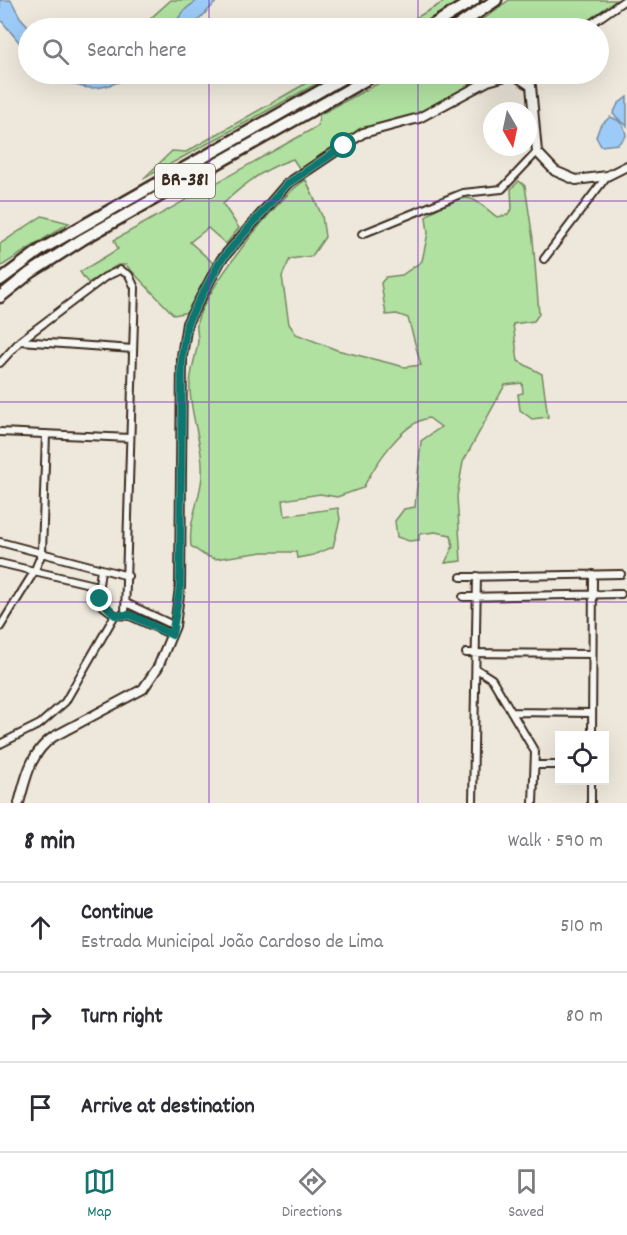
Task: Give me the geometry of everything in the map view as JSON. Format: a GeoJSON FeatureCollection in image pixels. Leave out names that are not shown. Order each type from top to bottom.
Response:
{"type":"FeatureCollection","features":[{"type":"Feature","properties":{"kind":"highway"},"geometry":{"type":"LineString","coordinates":[[444,18],[474,0]]}},
{"type":"Feature","properties":{"kind":"highway"},"geometry":{"type":"LineString","coordinates":[[470,18],[496,0]]}},
{"type":"Feature","properties":{"kind":"highway","name":"BR-381"},"geometry":{"type":"LineString","coordinates":[[0,280],[74,230],[332,84]]}},
{"type":"Feature","properties":{"kind":"highway","name":"BR-381"},"geometry":{"type":"LineString","coordinates":[[0,297],[30,273],[83,239],[358,84]]}},
{"type":"Feature","properties":{"kind":"street"},"geometry":{"type":"LineString","coordinates":[[599,18],[625,0]]}},
{"type":"Feature","properties":{"kind":"street"},"geometry":{"type":"LineString","coordinates":[[19,803],[31,762],[41,747],[53,737],[143,689],[152,680],[172,635],[180,587],[182,356],[187,323],[221,260],[287,184],[363,133],[419,118],[482,84]]}},
{"type":"Feature","properties":{"kind":"street"},"geometry":{"type":"LineString","coordinates":[[528,84],[531,86],[532,102]]}},
{"type":"Feature","properties":{"kind":"street"},"geometry":{"type":"LineString","coordinates":[[537,152],[555,171],[576,180],[607,176],[627,166]]}},
{"type":"Feature","properties":{"kind":"street"},"geometry":{"type":"LineString","coordinates":[[362,234],[463,193],[502,189],[533,156]]}},
{"type":"Feature","properties":{"kind":"street"},"geometry":{"type":"LineString","coordinates":[[544,259],[607,176]]}},
{"type":"Feature","properties":{"kind":"street"},"geometry":{"type":"LineString","coordinates":[[0,363],[20,341],[105,277],[120,270],[129,275],[135,288],[128,576],[125,614]]}},
{"type":"Feature","properties":{"kind":"street"},"geometry":{"type":"LineString","coordinates":[[20,341],[134,349]]}},
{"type":"Feature","properties":{"kind":"street"},"geometry":{"type":"LineString","coordinates":[[0,432],[130,438]]}},
{"type":"Feature","properties":{"kind":"street"},"geometry":{"type":"LineString","coordinates":[[0,627],[34,572],[42,553],[46,434]]}},
{"type":"Feature","properties":{"kind":"street"},"geometry":{"type":"LineString","coordinates":[[0,542],[128,576]]}},
{"type":"Feature","properties":{"kind":"street"},"geometry":{"type":"LineString","coordinates":[[0,563],[98,586]]}},
{"type":"Feature","properties":{"kind":"street"},"geometry":{"type":"LineString","coordinates":[[101,570],[98,592],[103,606],[115,615],[125,614],[172,635]]}},
{"type":"Feature","properties":{"kind":"street"},"geometry":{"type":"LineString","coordinates":[[592,731],[593,574]]}},
{"type":"Feature","properties":{"kind":"street"},"geometry":{"type":"LineString","coordinates":[[461,577],[621,574]]}},
{"type":"Feature","properties":{"kind":"street"},"geometry":{"type":"LineString","coordinates":[[473,803],[478,670],[477,576]]}},
{"type":"Feature","properties":{"kind":"street"},"geometry":{"type":"LineString","coordinates":[[463,597],[621,594]]}},
{"type":"Feature","properties":{"kind":"street"},"geometry":{"type":"LineString","coordinates":[[126,603],[175,626]]}},
{"type":"Feature","properties":{"kind":"street"},"geometry":{"type":"LineString","coordinates":[[0,744],[40,724],[65,702],[115,615]]}},
{"type":"Feature","properties":{"kind":"street"},"geometry":{"type":"LineString","coordinates":[[466,652],[478,654],[592,654]]}},
{"type":"Feature","properties":{"kind":"street"},"geometry":{"type":"LineString","coordinates":[[478,670],[492,679],[535,752],[533,803]]}},
{"type":"Feature","properties":{"kind":"street"},"geometry":{"type":"LineString","coordinates":[[512,712],[592,713]]}},
{"type":"Feature","properties":{"kind":"street"},"geometry":{"type":"LineString","coordinates":[[536,765],[555,765]]}},
{"type":"Feature","properties":{"kind":"street"},"geometry":{"type":"LineString","coordinates":[[591,785],[591,803]]}},
{"type":"Feature","properties":{"kind":"green space"},"geometry":{"type":"Polygon","coordinates":[[[171,0],[198,0],[178,18],[151,18],[171,0]]]}},
{"type":"Feature","properties":{"kind":"green space"},"geometry":{"type":"Polygon","coordinates":[[[447,0],[464,0],[433,18],[416,18],[447,0]]]}},
{"type":"Feature","properties":{"kind":"green space"},"geometry":{"type":"Polygon","coordinates":[[[509,0],[617,0],[591,18],[485,18],[509,0]]]}},
{"type":"Feature","properties":{"kind":"green space"},"geometry":{"type":"Polygon","coordinates":[[[305,84],[316,84],[143,179],[172,151],[186,152],[305,84]]]}},
{"type":"Feature","properties":{"kind":"green space"},"geometry":{"type":"Polygon","coordinates":[[[377,84],[480,84],[419,114],[361,131],[301,171],[293,159],[264,172],[239,189],[223,204],[239,228],[226,244],[208,228],[190,242],[213,263],[189,312],[174,315],[126,265],[118,265],[88,283],[80,272],[118,249],[114,240],[318,126],[319,115],[377,84]]]}},
{"type":"Feature","properties":{"kind":"green space"},"geometry":{"type":"Polygon","coordinates":[[[306,180],[322,216],[325,237],[312,256],[290,259],[282,276],[289,324],[296,334],[337,350],[405,367],[421,365],[408,318],[397,314],[386,315],[381,283],[386,277],[402,275],[422,261],[428,233],[426,217],[435,210],[448,202],[469,198],[497,217],[507,215],[512,209],[511,189],[519,181],[525,186],[533,239],[539,314],[534,321],[513,324],[518,361],[542,374],[548,417],[532,419],[520,410],[518,394],[523,393],[522,383],[505,385],[463,462],[457,496],[461,561],[445,563],[453,546],[451,535],[435,532],[419,534],[419,540],[409,541],[397,537],[395,521],[404,509],[415,507],[421,441],[441,427],[429,418],[409,427],[399,436],[382,457],[363,488],[337,497],[320,494],[283,500],[285,516],[338,508],[340,519],[333,547],[313,555],[297,558],[296,552],[263,552],[215,559],[191,546],[191,528],[202,476],[201,455],[190,390],[198,341],[197,323],[212,291],[244,246],[279,203],[306,180]]]}},
{"type":"Feature","properties":{"kind":"green space"},"geometry":{"type":"Polygon","coordinates":[[[42,216],[69,223],[0,267],[0,244],[42,216]]]}},
{"type":"Feature","properties":{"kind":"water"},"geometry":{"type":"Polygon","coordinates":[[[0,0],[11,0],[21,18],[18,18],[18,41],[0,19],[0,0]]]}},
{"type":"Feature","properties":{"kind":"water"},"geometry":{"type":"Polygon","coordinates":[[[198,0],[218,0],[201,18],[178,18],[198,0]]]}},
{"type":"Feature","properties":{"kind":"water"},"geometry":{"type":"Polygon","coordinates":[[[72,84],[114,84],[94,88],[72,84]]]}},
{"type":"Feature","properties":{"kind":"water"},"geometry":{"type":"Polygon","coordinates":[[[627,97],[627,126],[613,114],[618,104],[627,97]]]}},
{"type":"Feature","properties":{"kind":"water"},"geometry":{"type":"Polygon","coordinates":[[[610,117],[621,124],[626,136],[618,144],[601,146],[596,137],[600,126],[610,117]]]}},
{"type":"Feature","properties":{"kind":"route"},"geometry":{"type":"LineString","coordinates":[[100,599],[103,606],[115,615],[130,615],[172,635],[180,587],[182,356],[187,323],[221,260],[287,184],[344,146]]}}]}
